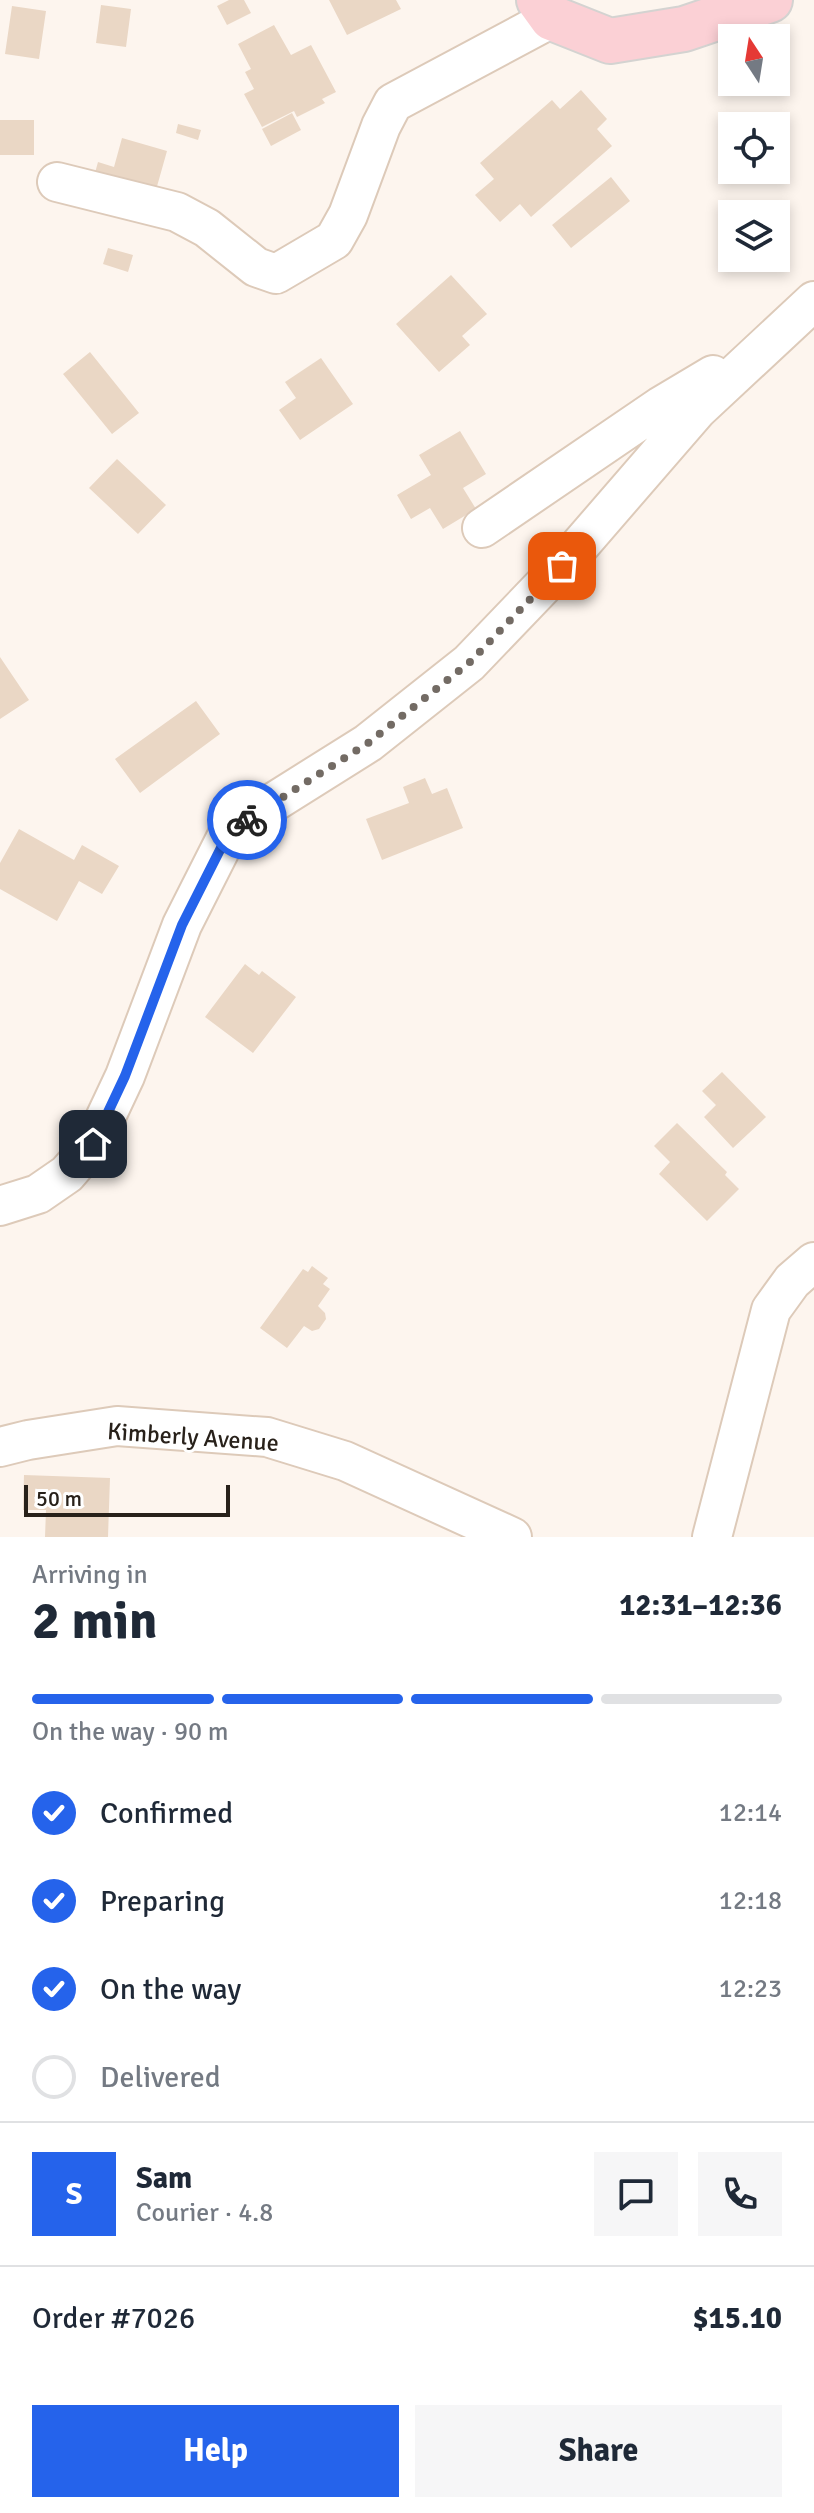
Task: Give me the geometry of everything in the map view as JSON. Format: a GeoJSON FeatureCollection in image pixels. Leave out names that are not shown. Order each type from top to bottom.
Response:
{"type":"FeatureCollection","features":[{"type":"Feature","properties":{"kind":"main road"},"geometry":{"type":"LineString","coordinates":[[546,9],[610,41],[684,29],[770,0]]}},
{"type":"Feature","properties":{"kind":"street"},"geometry":{"type":"LineString","coordinates":[[57,182],[177,212],[207,228],[256,267],[276,274],[334,240],[348,215],[381,126],[393,103],[546,9]]}},
{"type":"Feature","properties":{"kind":"street"},"geometry":{"type":"LineString","coordinates":[[0,1206],[38,1194],[67,1174],[93,1144],[125,1076],[182,925],[227,836],[247,819],[368,743],[469,663],[562,566],[697,410],[814,301]]}},
{"type":"Feature","properties":{"kind":"street"},"geometry":{"type":"LineString","coordinates":[[482,528],[661,406],[714,375],[748,363]]}},
{"type":"Feature","properties":{"kind":"street"},"geometry":{"type":"LineString","coordinates":[[712,1537],[771,1310],[792,1281],[814,1262]]}},
{"type":"Feature","properties":{"kind":"street","name":"Kimberly Avenue"},"geometry":{"type":"LineString","coordinates":[[0,1447],[117,1426],[267,1437],[345,1461],[512,1537]]}},
{"type":"Feature","properties":{"kind":"building"},"geometry":{"type":"Polygon","coordinates":[[[229,0],[244,0],[251,13],[227,25],[217,6],[229,0]]]}},
{"type":"Feature","properties":{"kind":"building"},"geometry":{"type":"Polygon","coordinates":[[[329,0],[396,0],[401,9],[347,35],[329,0]]]}},
{"type":"Feature","properties":{"kind":"building"},"geometry":{"type":"Polygon","coordinates":[[[101,5],[131,9],[126,47],[96,43],[101,5]]]}},
{"type":"Feature","properties":{"kind":"building"},"geometry":{"type":"Polygon","coordinates":[[[12,6],[46,11],[39,59],[5,54],[12,6]]]}},
{"type":"Feature","properties":{"kind":"building"},"geometry":{"type":"Polygon","coordinates":[[[274,25],[291,55],[311,45],[336,92],[322,99],[325,103],[297,117],[294,111],[262,127],[244,94],[254,89],[245,72],[251,69],[238,44],[274,25]]]}},
{"type":"Feature","properties":{"kind":"building"},"geometry":{"type":"Polygon","coordinates":[[[581,90],[607,119],[597,129],[612,146],[531,217],[520,204],[500,222],[475,195],[494,179],[480,163],[552,100],[560,109],[581,90]]]}},
{"type":"Feature","properties":{"kind":"building"},"geometry":{"type":"Polygon","coordinates":[[[292,113],[301,130],[271,146],[262,129],[292,113]]]}},
{"type":"Feature","properties":{"kind":"building"},"geometry":{"type":"Polygon","coordinates":[[[0,120],[34,120],[34,155],[0,155],[0,120]]]}},
{"type":"Feature","properties":{"kind":"building"},"geometry":{"type":"Polygon","coordinates":[[[178,124],[201,130],[198,140],[176,133],[178,124]]]}},
{"type":"Feature","properties":{"kind":"building"},"geometry":{"type":"Polygon","coordinates":[[[122,138],[167,151],[154,197],[93,180],[98,162],[114,167],[122,138]]]}},
{"type":"Feature","properties":{"kind":"building"},"geometry":{"type":"Polygon","coordinates":[[[611,177],[630,201],[571,248],[552,225],[611,177]]]}},
{"type":"Feature","properties":{"kind":"building"},"geometry":{"type":"Polygon","coordinates":[[[108,248],[133,255],[128,272],[103,264],[108,248]]]}},
{"type":"Feature","properties":{"kind":"building"},"geometry":{"type":"Polygon","coordinates":[[[451,275],[487,314],[462,336],[470,345],[439,372],[396,324],[451,275]]]}},
{"type":"Feature","properties":{"kind":"building"},"geometry":{"type":"Polygon","coordinates":[[[90,352],[139,413],[112,434],[63,374],[90,352]]]}},
{"type":"Feature","properties":{"kind":"building"},"geometry":{"type":"Polygon","coordinates":[[[321,358],[353,404],[300,440],[279,410],[296,398],[285,382],[321,358]]]}},
{"type":"Feature","properties":{"kind":"building"},"geometry":{"type":"Polygon","coordinates":[[[460,431],[486,474],[463,488],[476,509],[443,529],[430,508],[411,519],[397,495],[431,475],[419,455],[460,431]]]}},
{"type":"Feature","properties":{"kind":"building"},"geometry":{"type":"Polygon","coordinates":[[[117,459],[166,505],[138,534],[89,488],[117,459]]]}},
{"type":"Feature","properties":{"kind":"building"},"geometry":{"type":"Polygon","coordinates":[[[0,657],[29,700],[0,719],[0,657]]]}},
{"type":"Feature","properties":{"kind":"building"},"geometry":{"type":"Polygon","coordinates":[[[196,701],[220,734],[140,793],[115,759],[196,701]]]}},
{"type":"Feature","properties":{"kind":"building"},"geometry":{"type":"Polygon","coordinates":[[[425,778],[432,794],[447,788],[463,828],[382,860],[366,819],[409,803],[403,787],[425,778]]]}},
{"type":"Feature","properties":{"kind":"building"},"geometry":{"type":"Polygon","coordinates":[[[19,829],[74,860],[82,845],[119,866],[102,894],[79,881],[57,921],[0,889],[0,863],[19,829]]]}},
{"type":"Feature","properties":{"kind":"building"},"geometry":{"type":"Polygon","coordinates":[[[245,964],[259,975],[262,971],[296,997],[253,1053],[205,1017],[245,964]]]}},
{"type":"Feature","properties":{"kind":"building"},"geometry":{"type":"Polygon","coordinates":[[[722,1072],[766,1117],[733,1148],[704,1117],[716,1105],[702,1091],[722,1072]]]}},
{"type":"Feature","properties":{"kind":"building"},"geometry":{"type":"Polygon","coordinates":[[[677,1123],[727,1172],[725,1175],[739,1189],[707,1221],[659,1174],[670,1162],[654,1146],[677,1123]]]}},
{"type":"Feature","properties":{"kind":"building"},"geometry":{"type":"Polygon","coordinates":[[[312,1266],[328,1278],[323,1284],[330,1289],[318,1306],[326,1319],[319,1329],[312,1331],[304,1326],[287,1348],[260,1328],[303,1269],[308,1272],[312,1266]]]}},
{"type":"Feature","properties":{"kind":"building"},"geometry":{"type":"Polygon","coordinates":[[[24,1475],[110,1478],[108,1537],[45,1537],[46,1510],[23,1510],[24,1475]]]}},
{"type":"Feature","properties":{"kind":"way so far"},"geometry":{"type":"LineString","coordinates":[[247,820],[368,743],[469,663],[562,566]]}},
{"type":"Feature","properties":{"kind":"route"},"geometry":{"type":"LineString","coordinates":[[93,1144],[125,1076],[182,925],[227,836],[247,820]]}}]}
